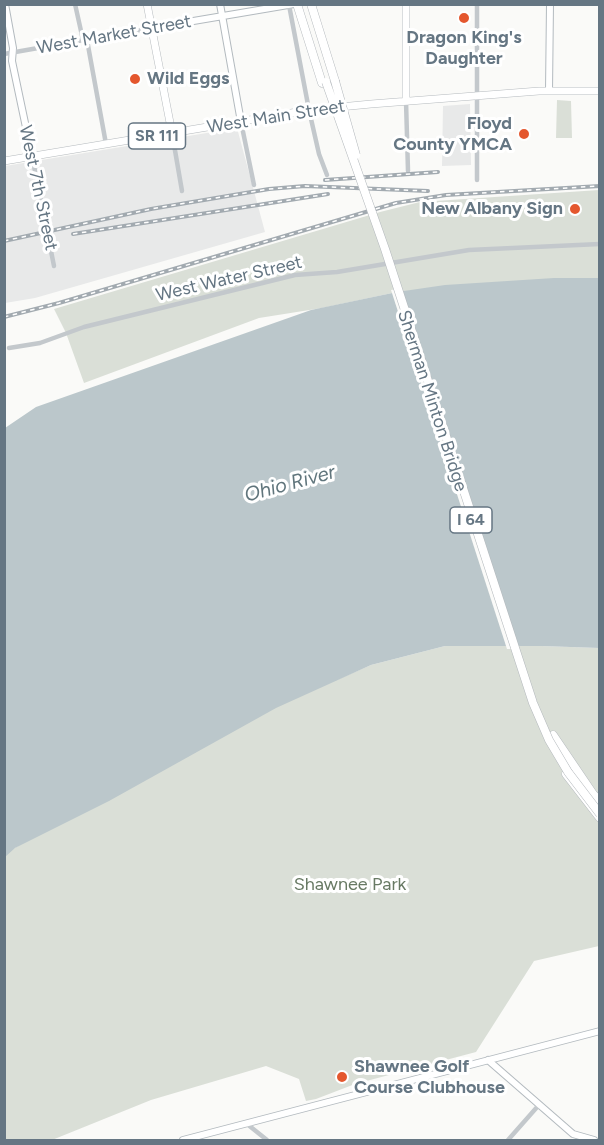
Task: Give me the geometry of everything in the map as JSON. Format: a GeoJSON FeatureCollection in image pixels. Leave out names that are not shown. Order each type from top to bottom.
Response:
{"type":"FeatureCollection","features":[{"type":"Feature","properties":{"kind":"highway","name":"Sherman Minton Bridge"},"geometry":{"type":"LineString","coordinates":[[311,4],[351,134],[381,243],[522,674],[532,699],[556,741],[600,801]]}},
{"type":"Feature","properties":{"kind":"highway","name":"I 64"},"geometry":{"type":"LineString","coordinates":[[295,5],[308,32],[324,83]]}},
{"type":"Feature","properties":{"kind":"highway","name":"Sherman Minton Bridge"},"geometry":{"type":"LineString","coordinates":[[324,83],[344,142],[369,203],[531,704],[544,736],[562,768],[600,816]]}},
{"type":"Feature","properties":{"kind":"highway"},"geometry":{"type":"LineString","coordinates":[[324,83],[385,249],[533,703],[549,740],[568,772],[600,816]]}},
{"type":"Feature","properties":{"kind":"main road"},"geometry":{"type":"LineString","coordinates":[[147,4],[172,133]]}},
{"type":"Feature","properties":{"kind":"main road"},"geometry":{"type":"LineString","coordinates":[[406,4],[406,101]]}},
{"type":"Feature","properties":{"kind":"main road","name":"West Main Street"},"geometry":{"type":"LineString","coordinates":[[4,161],[309,110],[546,91],[600,91]]}},
{"type":"Feature","properties":{"kind":"street","name":"West 7th Street"},"geometry":{"type":"LineString","coordinates":[[5,4],[18,96],[54,266]]}},
{"type":"Feature","properties":{"kind":"street"},"geometry":{"type":"LineString","coordinates":[[75,4],[85,40],[106,144]]}},
{"type":"Feature","properties":{"kind":"street"},"geometry":{"type":"LineString","coordinates":[[220,4],[254,185]]}},
{"type":"Feature","properties":{"kind":"street"},"geometry":{"type":"LineString","coordinates":[[477,4],[477,180]]}},
{"type":"Feature","properties":{"kind":"street"},"geometry":{"type":"LineString","coordinates":[[546,91],[550,4]]}},
{"type":"Feature","properties":{"kind":"street","name":"West Market Street"},"geometry":{"type":"LineString","coordinates":[[4,54],[295,5]]}},
{"type":"Feature","properties":{"kind":"street"},"geometry":{"type":"LineString","coordinates":[[295,5],[309,110],[318,150],[327,175]]}},
{"type":"Feature","properties":{"kind":"street"},"geometry":{"type":"LineString","coordinates":[[406,101],[408,171]]}},
{"type":"Feature","properties":{"kind":"street"},"geometry":{"type":"LineString","coordinates":[[172,133],[182,191]]}},
{"type":"Feature","properties":{"kind":"street","name":"West Water Street"},"geometry":{"type":"LineString","coordinates":[[9,348],[40,343],[84,327],[210,297],[281,277],[337,272],[469,250],[600,244]]}},
{"type":"Feature","properties":{"kind":"street"},"geometry":{"type":"LineString","coordinates":[[183,1140],[600,1031]]}},
{"type":"Feature","properties":{"kind":"street"},"geometry":{"type":"LineString","coordinates":[[488,1060],[575,1137],[594,1140]]}},
{"type":"Feature","properties":{"kind":"street"},"geometry":{"type":"LineString","coordinates":[[508,1140],[538,1106]]}},
{"type":"Feature","properties":{"kind":"street"},"geometry":{"type":"LineString","coordinates":[[248,1124],[267,1140]]}},
{"type":"Feature","properties":{"kind":"shaded area"},"geometry":{"type":"Polygon","coordinates":[[[470,104],[471,165],[442,166],[443,106],[470,104]]]}},
{"type":"Feature","properties":{"kind":"shaded area"},"geometry":{"type":"Polygon","coordinates":[[[237,128],[265,232],[35,298],[5,303],[5,166],[237,128]]]}},
{"type":"Feature","properties":{"kind":"green space"},"geometry":{"type":"Polygon","coordinates":[[[557,100],[571,101],[572,138],[556,138],[557,100]]]}},
{"type":"Feature","properties":{"kind":"green space"},"geometry":{"type":"Polygon","coordinates":[[[599,190],[599,278],[397,292],[322,308],[259,318],[84,383],[66,333],[54,309],[420,202],[599,190]]]}},
{"type":"Feature","properties":{"kind":"green space","name":"Shawnee Park"},"geometry":{"type":"Polygon","coordinates":[[[445,646],[599,648],[599,946],[534,961],[476,1052],[355,1084],[306,1101],[299,1079],[266,1066],[151,1100],[52,1140],[5,1140],[5,854],[170,752],[371,665],[445,646]]]}},
{"type":"Feature","properties":{"kind":"water","name":"Ohio River"},"geometry":{"type":"Polygon","coordinates":[[[554,278],[599,278],[599,648],[445,646],[371,665],[276,708],[109,801],[15,848],[5,857],[5,428],[36,407],[311,310],[397,292],[445,285],[554,278]]]}},
{"type":"Feature","properties":{"kind":"pier"},"geometry":{"type":"Polygon","coordinates":[[[401,288],[518,649],[507,649],[391,290],[401,288]]]}},
{"type":"Feature","properties":{"kind":"railway"},"geometry":{"type":"LineString","coordinates":[[325,180],[438,172]]}},
{"type":"Feature","properties":{"kind":"railway"},"geometry":{"type":"LineString","coordinates":[[4,241],[151,209],[269,189],[305,186],[428,191]]}},
{"type":"Feature","properties":{"kind":"railway"},"geometry":{"type":"LineString","coordinates":[[4,317],[59,303],[396,203],[446,195],[600,186]]}},
{"type":"Feature","properties":{"kind":"railway"},"geometry":{"type":"LineString","coordinates":[[73,234],[328,194]]}},
{"type":"Feature","properties":{"kind":"place","name":"Dragon King's Daughter"},"geometry":{"type":"Point","coordinates":[464,18]}},
{"type":"Feature","properties":{"kind":"place","name":"Wild Eggs"},"geometry":{"type":"Point","coordinates":[135,79]}},
{"type":"Feature","properties":{"kind":"place","name":"Floyd County YMCA"},"geometry":{"type":"Point","coordinates":[524,134]}},
{"type":"Feature","properties":{"kind":"place","name":"New Albany Sign"},"geometry":{"type":"Point","coordinates":[575,209]}},
{"type":"Feature","properties":{"kind":"place","name":"Shawnee Golf Course Clubhouse"},"geometry":{"type":"Point","coordinates":[342,1077]}}]}
